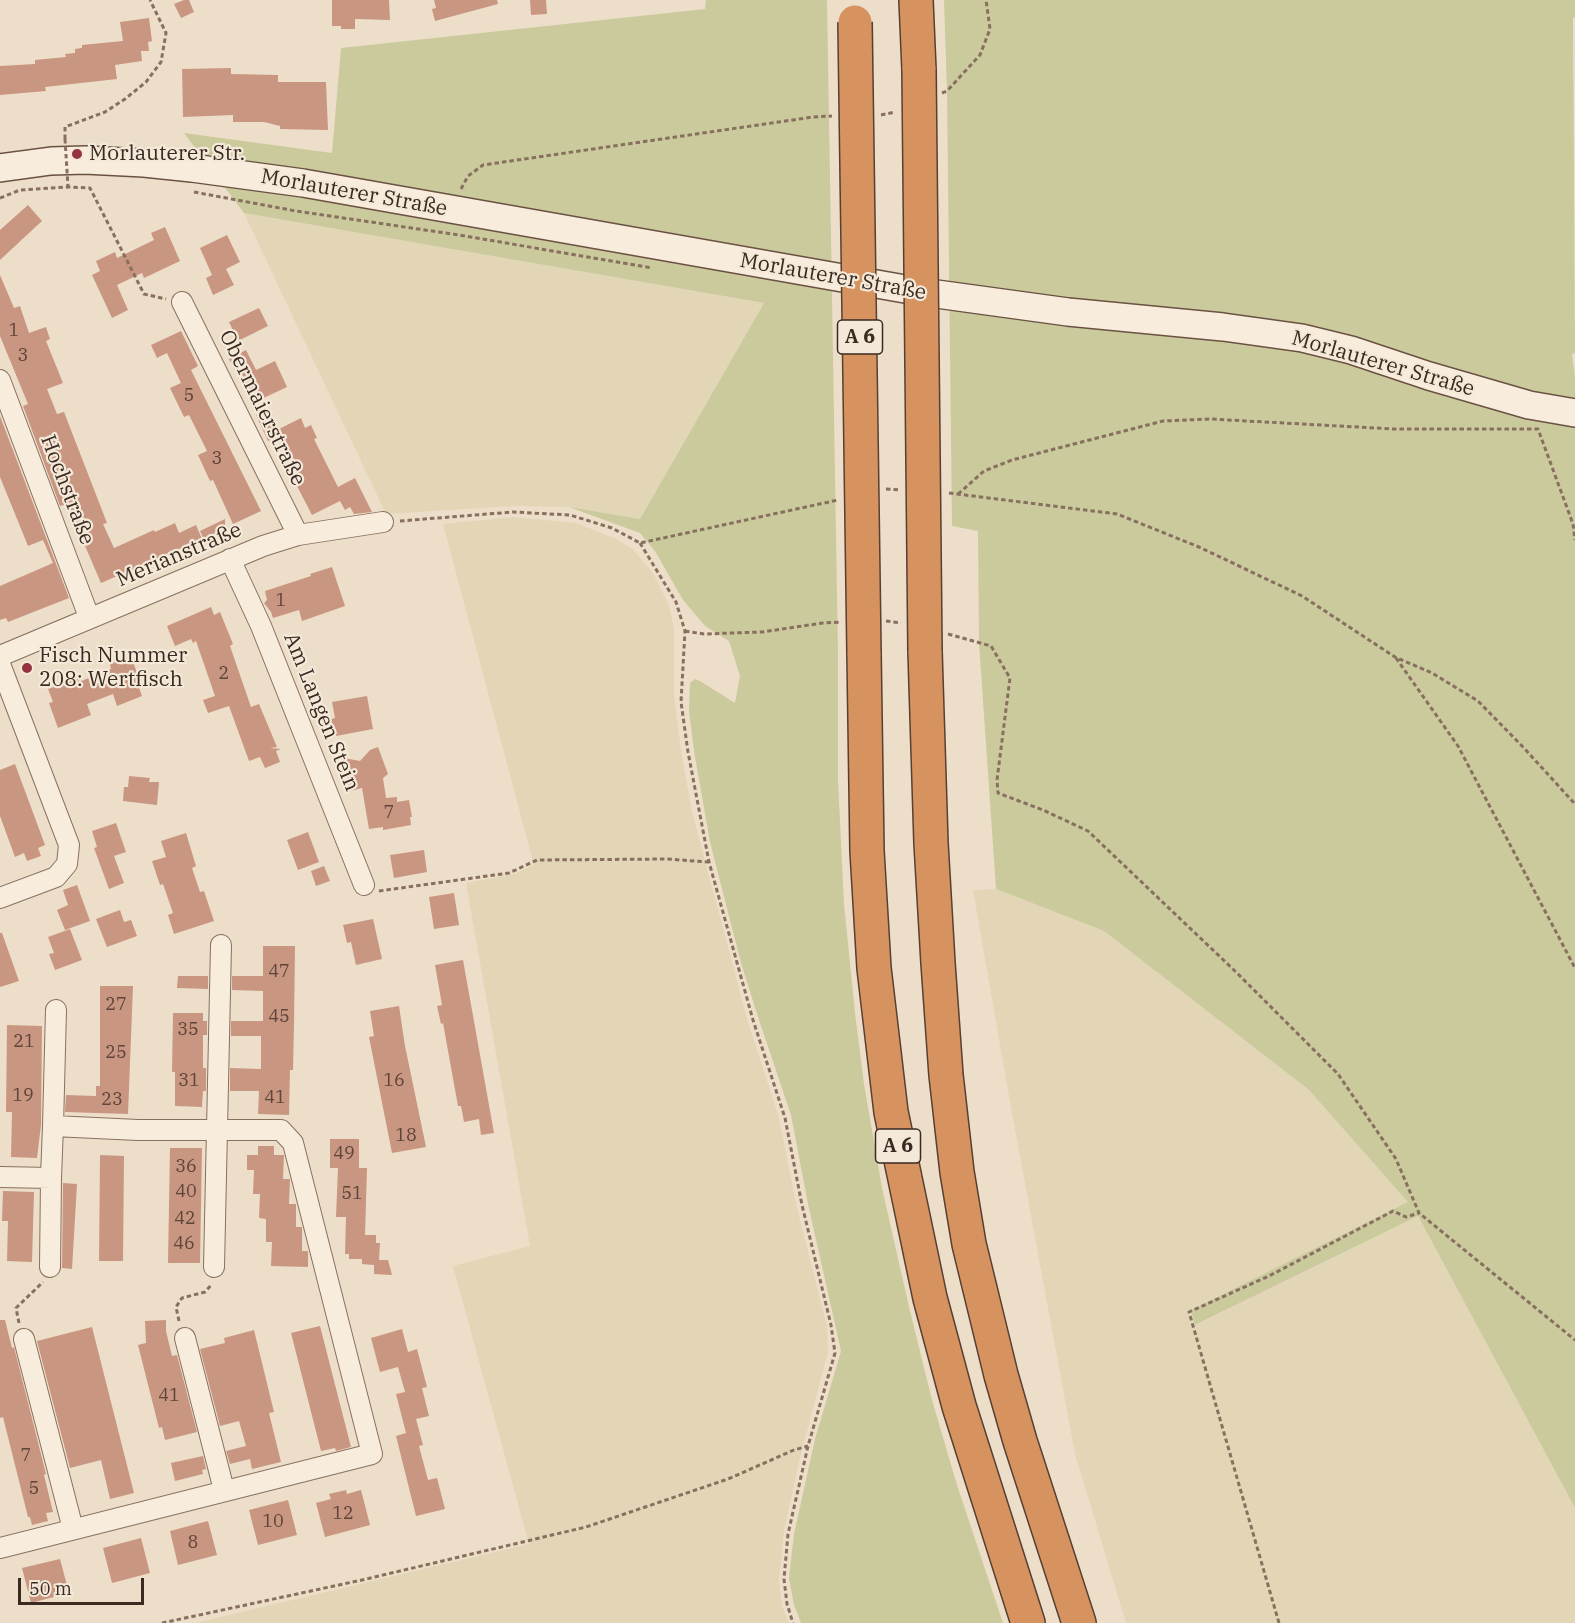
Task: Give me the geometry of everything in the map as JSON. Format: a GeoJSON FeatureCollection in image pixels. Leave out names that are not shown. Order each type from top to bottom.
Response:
{"type":"FeatureCollection","features":[{"type":"Feature","properties":{"kind":"highway","name":"A 6"},"geometry":{"type":"LineString","coordinates":[[916,0],[928,83],[933,642],[931,843],[946,1075],[957,1172],[969,1244],[1001,1375],[1020,1441],[1079,1623]]}},
{"type":"Feature","properties":{"kind":"highway","name":"A 6"},"geometry":{"type":"LineString","coordinates":[[855,11],[868,874],[874,968],[891,1112],[930,1298],[958,1406],[1028,1623]]}},
{"type":"Feature","properties":{"kind":"street","name":"Morlauterer Straße"},"geometry":{"type":"LineString","coordinates":[[0,168],[51,161],[85,160],[192,168],[303,183],[922,292],[1068,312],[1223,327],[1302,338],[1351,350],[1429,376],[1529,405],[1575,413]]}},
{"type":"Feature","properties":{"kind":"street","name":"Obermaierstraße"},"geometry":{"type":"LineString","coordinates":[[182,302],[298,535]]}},
{"type":"Feature","properties":{"kind":"street","name":"Hochstraße"},"geometry":{"type":"LineString","coordinates":[[0,380],[89,617]]}},
{"type":"Feature","properties":{"kind":"street","name":"Merianstraße"},"geometry":{"type":"LineString","coordinates":[[0,656],[230,559],[298,535],[383,522]]}},
{"type":"Feature","properties":{"kind":"street","name":"Am Langen Stein"},"geometry":{"type":"LineString","coordinates":[[230,559],[261,626],[364,885]]}},
{"type":"Feature","properties":{"kind":"street"},"geometry":{"type":"LineString","coordinates":[[0,664],[69,845],[67,864],[56,877],[0,898]]}},
{"type":"Feature","properties":{"kind":"street"},"geometry":{"type":"LineString","coordinates":[[214,1268],[221,945]]}},
{"type":"Feature","properties":{"kind":"street"},"geometry":{"type":"LineString","coordinates":[[50,1267],[56,1010]]}},
{"type":"Feature","properties":{"kind":"street"},"geometry":{"type":"LineString","coordinates":[[0,1548],[372,1454],[293,1143],[282,1130],[138,1130],[53,1126]]}},
{"type":"Feature","properties":{"kind":"street"},"geometry":{"type":"LineString","coordinates":[[0,1177],[51,1178]]}},
{"type":"Feature","properties":{"kind":"street"},"geometry":{"type":"LineString","coordinates":[[185,1338],[224,1490]]}},
{"type":"Feature","properties":{"kind":"street"},"geometry":{"type":"LineString","coordinates":[[24,1339],[73,1529]]}},
{"type":"Feature","properties":{"kind":"path"},"geometry":{"type":"LineString","coordinates":[[68,187],[65,127],[105,112],[125,99],[146,82],[161,62],[166,33],[150,0]]}},
{"type":"Feature","properties":{"kind":"path"},"geometry":{"type":"LineString","coordinates":[[928,83],[947,91],[980,55],[990,29],[986,0]]}},
{"type":"Feature","properties":{"kind":"path"},"geometry":{"type":"LineString","coordinates":[[877,115],[888,115],[897,111]]}},
{"type":"Feature","properties":{"kind":"path"},"geometry":{"type":"LineString","coordinates":[[450,210],[468,176],[483,165],[813,117],[834,116]]}},
{"type":"Feature","properties":{"kind":"path"},"geometry":{"type":"LineString","coordinates":[[0,198],[20,190],[90,188],[144,294],[182,302]]}},
{"type":"Feature","properties":{"kind":"path"},"geometry":{"type":"LineString","coordinates":[[958,494],[984,471],[1012,460],[1163,421],[1210,418],[1394,429],[1538,429],[1572,524],[1575,540]]}},
{"type":"Feature","properties":{"kind":"path"},"geometry":{"type":"LineString","coordinates":[[886,489],[907,490]]}},
{"type":"Feature","properties":{"kind":"path"},"geometry":{"type":"LineString","coordinates":[[948,493],[1117,514],[1199,547],[1302,596],[1395,657],[1432,673],[1478,701],[1575,804]]}},
{"type":"Feature","properties":{"kind":"path"},"geometry":{"type":"LineString","coordinates":[[640,543],[839,500]]}},
{"type":"Feature","properties":{"kind":"path"},"geometry":{"type":"LineString","coordinates":[[383,522],[513,512],[570,515],[612,528],[640,543],[676,602],[685,631],[681,702],[709,862],[753,1020],[785,1118],[802,1206],[831,1325],[835,1353],[808,1446],[788,1534],[784,1579],[787,1604],[793,1623]]}},
{"type":"Feature","properties":{"kind":"path"},"geometry":{"type":"LineString","coordinates":[[882,621],[902,623]]}},
{"type":"Feature","properties":{"kind":"path"},"geometry":{"type":"LineString","coordinates":[[685,631],[704,634],[762,632],[847,622]]}},
{"type":"Feature","properties":{"kind":"path"},"geometry":{"type":"LineString","coordinates":[[933,642],[991,646],[1010,678],[997,780],[998,793],[1043,810],[1088,831],[1244,980],[1338,1074],[1396,1159],[1419,1213],[1575,1340]]}},
{"type":"Feature","properties":{"kind":"path"},"geometry":{"type":"LineString","coordinates":[[1395,657],[1458,746],[1575,968]]}},
{"type":"Feature","properties":{"kind":"path"},"geometry":{"type":"LineString","coordinates":[[364,885],[377,891],[435,884],[509,873],[537,860],[667,859],[709,862]]}},
{"type":"Feature","properties":{"kind":"path"},"geometry":{"type":"LineString","coordinates":[[1280,1623],[1189,1312],[1269,1276],[1393,1211],[1406,1216],[1419,1213]]}},
{"type":"Feature","properties":{"kind":"path"},"geometry":{"type":"LineString","coordinates":[[24,1339],[16,1308],[48,1278],[50,1267]]}},
{"type":"Feature","properties":{"kind":"path"},"geometry":{"type":"LineString","coordinates":[[185,1338],[176,1307],[182,1298],[205,1292],[213,1283],[214,1268]]}},
{"type":"Feature","properties":{"kind":"path"},"geometry":{"type":"LineString","coordinates":[[162,1623],[362,1580],[586,1527],[728,1479],[808,1446]]}},
{"type":"Feature","properties":{"kind":"shaded area"},"geometry":{"type":"Polygon","coordinates":[[[244,213],[764,303],[640,519],[569,507],[513,506],[386,514],[244,213]]]}},
{"type":"Feature","properties":{"kind":"shaded area"},"geometry":{"type":"Polygon","coordinates":[[[513,517],[576,523],[614,538],[633,549],[654,575],[669,605],[674,630],[674,695],[692,812],[748,1022],[779,1118],[797,1208],[827,1326],[828,1352],[800,1458],[784,1531],[779,1579],[782,1606],[789,1623],[195,1623],[529,1544],[453,1266],[530,1246],[466,883],[514,874],[534,865],[443,524],[513,517]]]}},
{"type":"Feature","properties":{"kind":"shaded area"},"geometry":{"type":"Polygon","coordinates":[[[996,889],[1104,931],[1309,1090],[1409,1202],[1192,1309],[1196,1325],[1418,1216],[1575,1508],[1575,1623],[1126,1623],[1075,1454],[1010,1102],[973,890],[996,889]]]}},
{"type":"Feature","properties":{"kind":"green space"},"geometry":{"type":"Polygon","coordinates":[[[706,0],[827,0],[838,780],[844,904],[855,1013],[864,1084],[882,1188],[910,1311],[932,1400],[957,1485],[1003,1623],[801,1623],[794,1605],[789,1578],[794,1534],[815,1439],[841,1351],[808,1204],[791,1115],[741,963],[710,842],[694,751],[689,711],[690,683],[695,679],[700,681],[735,703],[740,676],[729,641],[705,626],[683,600],[655,551],[640,533],[569,507],[640,519],[764,303],[244,213],[184,133],[332,153],[341,48],[705,9],[706,0]]]}},
{"type":"Feature","properties":{"kind":"green space"},"geometry":{"type":"Polygon","coordinates":[[[944,0],[1575,0],[1575,17],[1573,18],[1575,353],[1572,354],[1575,377],[1575,1508],[1418,1216],[1195,1325],[1191,1310],[1408,1202],[1309,1090],[1104,931],[996,889],[979,643],[978,531],[952,526],[944,0]]]}},
{"type":"Feature","properties":{"kind":"building"},"geometry":{"type":"Polygon","coordinates":[[[189,0],[194,12],[181,18],[174,4],[189,0]]]}},
{"type":"Feature","properties":{"kind":"building"},"geometry":{"type":"Polygon","coordinates":[[[332,0],[389,0],[390,20],[355,19],[355,29],[341,29],[341,26],[332,26],[332,0]]]}},
{"type":"Feature","properties":{"kind":"building"},"geometry":{"type":"Polygon","coordinates":[[[434,0],[497,0],[498,4],[435,21],[432,9],[436,8],[434,0]]]}},
{"type":"Feature","properties":{"kind":"building"},"geometry":{"type":"Polygon","coordinates":[[[530,0],[546,0],[547,14],[531,15],[530,0]]]}},
{"type":"Feature","properties":{"kind":"building"},"geometry":{"type":"Polygon","coordinates":[[[149,18],[152,41],[148,42],[149,51],[141,51],[142,61],[115,65],[117,79],[45,87],[46,91],[0,95],[0,66],[35,64],[35,60],[66,57],[65,54],[75,53],[75,49],[82,48],[82,45],[123,41],[120,22],[149,18]]]}},
{"type":"Feature","properties":{"kind":"building"},"geometry":{"type":"Polygon","coordinates":[[[231,68],[231,74],[278,75],[278,82],[326,82],[328,130],[280,129],[280,126],[264,122],[233,122],[233,115],[183,117],[182,69],[231,68]]]}},
{"type":"Feature","properties":{"kind":"building"},"geometry":{"type":"Polygon","coordinates":[[[28,205],[42,221],[0,260],[0,230],[28,205]]]}},
{"type":"Feature","properties":{"kind":"building"},"geometry":{"type":"Polygon","coordinates":[[[165,227],[180,261],[144,278],[142,273],[117,285],[128,310],[112,318],[92,275],[100,271],[96,261],[115,252],[117,258],[154,240],[151,233],[165,227]]]}},
{"type":"Feature","properties":{"kind":"building"},"geometry":{"type":"Polygon","coordinates":[[[227,235],[240,262],[226,269],[234,285],[213,295],[206,278],[212,275],[200,248],[227,235]]]}},
{"type":"Feature","properties":{"kind":"building"},"geometry":{"type":"Polygon","coordinates":[[[0,275],[14,308],[20,306],[29,333],[46,327],[50,339],[46,341],[63,383],[47,389],[57,414],[64,412],[107,523],[103,524],[114,548],[175,523],[179,533],[196,525],[202,539],[101,583],[67,504],[60,506],[23,406],[28,404],[0,336],[0,275]]]}},
{"type":"Feature","properties":{"kind":"building"},"geometry":{"type":"Polygon","coordinates":[[[259,308],[268,326],[238,341],[229,322],[259,308]]]}},
{"type":"Feature","properties":{"kind":"building"},"geometry":{"type":"Polygon","coordinates":[[[181,331],[198,366],[191,370],[261,511],[233,524],[213,480],[210,481],[198,455],[207,451],[189,415],[184,417],[170,388],[181,383],[167,353],[157,358],[151,345],[181,331]]]}},
{"type":"Feature","properties":{"kind":"building"},"geometry":{"type":"Polygon","coordinates":[[[246,350],[256,370],[275,361],[287,387],[255,402],[239,368],[235,370],[229,359],[246,350]]]}},
{"type":"Feature","properties":{"kind":"building"},"geometry":{"type":"Polygon","coordinates":[[[269,408],[279,429],[301,418],[305,428],[311,425],[317,438],[314,439],[338,487],[355,478],[372,512],[354,514],[350,507],[345,510],[340,501],[312,515],[297,486],[301,484],[278,436],[268,441],[256,415],[269,408]]]}},
{"type":"Feature","properties":{"kind":"building"},"geometry":{"type":"Polygon","coordinates":[[[0,416],[69,598],[8,622],[6,618],[0,620],[0,586],[53,563],[43,540],[28,546],[0,477],[0,416]]]}},
{"type":"Feature","properties":{"kind":"building"},"geometry":{"type":"Polygon","coordinates":[[[225,519],[225,534],[206,544],[200,531],[225,519]]]}},
{"type":"Feature","properties":{"kind":"building"},"geometry":{"type":"Polygon","coordinates":[[[332,567],[345,606],[302,621],[299,610],[273,618],[264,603],[267,600],[265,591],[332,567]]]}},
{"type":"Feature","properties":{"kind":"building"},"geometry":{"type":"Polygon","coordinates":[[[211,607],[214,615],[220,612],[233,644],[230,646],[251,707],[259,704],[277,747],[270,748],[281,749],[276,751],[280,762],[265,768],[260,757],[249,761],[229,706],[208,713],[203,700],[215,696],[196,641],[193,643],[191,639],[175,646],[167,626],[211,607]]]}},
{"type":"Feature","properties":{"kind":"building"},"geometry":{"type":"Polygon","coordinates":[[[131,656],[137,673],[134,674],[142,696],[117,706],[113,694],[87,704],[91,715],[58,728],[49,703],[53,702],[48,689],[78,678],[79,682],[111,669],[110,664],[131,656]]]}},
{"type":"Feature","properties":{"kind":"building"},"geometry":{"type":"Polygon","coordinates":[[[367,696],[373,729],[336,736],[333,733],[331,719],[335,718],[332,702],[367,696]]]}},
{"type":"Feature","properties":{"kind":"building"},"geometry":{"type":"Polygon","coordinates":[[[378,747],[388,774],[383,778],[386,798],[397,797],[397,802],[409,800],[411,825],[383,830],[383,827],[369,829],[362,788],[350,791],[344,758],[360,761],[370,750],[378,747]]]}},
{"type":"Feature","properties":{"kind":"building"},"geometry":{"type":"Polygon","coordinates":[[[15,764],[45,845],[38,848],[41,856],[27,861],[24,853],[15,857],[0,816],[0,770],[15,764]]]}},
{"type":"Feature","properties":{"kind":"building"},"geometry":{"type":"Polygon","coordinates":[[[129,776],[150,778],[149,782],[159,782],[157,805],[123,801],[124,787],[128,787],[129,776]]]}},
{"type":"Feature","properties":{"kind":"building"},"geometry":{"type":"Polygon","coordinates":[[[116,823],[126,852],[114,856],[124,883],[109,889],[94,848],[97,847],[92,831],[116,823]]]}},
{"type":"Feature","properties":{"kind":"building"},"geometry":{"type":"Polygon","coordinates":[[[308,832],[319,862],[298,870],[287,840],[308,832]]]}},
{"type":"Feature","properties":{"kind":"building"},"geometry":{"type":"Polygon","coordinates":[[[186,833],[196,866],[192,868],[200,892],[204,891],[214,921],[174,934],[168,915],[173,913],[152,861],[166,857],[161,841],[186,833]]]}},
{"type":"Feature","properties":{"kind":"building"},"geometry":{"type":"Polygon","coordinates":[[[424,850],[427,872],[394,878],[390,855],[424,850]]]}},
{"type":"Feature","properties":{"kind":"building"},"geometry":{"type":"Polygon","coordinates":[[[324,866],[330,881],[316,886],[311,871],[324,866]]]}},
{"type":"Feature","properties":{"kind":"building"},"geometry":{"type":"Polygon","coordinates":[[[77,885],[90,921],[65,930],[57,910],[68,905],[63,890],[77,885]]]}},
{"type":"Feature","properties":{"kind":"building"},"geometry":{"type":"Polygon","coordinates":[[[454,893],[459,925],[434,929],[429,897],[454,893]]]}},
{"type":"Feature","properties":{"kind":"building"},"geometry":{"type":"Polygon","coordinates":[[[120,910],[124,922],[131,920],[137,936],[107,947],[96,919],[120,910]]]}},
{"type":"Feature","properties":{"kind":"building"},"geometry":{"type":"Polygon","coordinates":[[[373,919],[382,959],[356,965],[351,942],[347,943],[343,925],[373,919]]]}},
{"type":"Feature","properties":{"kind":"building"},"geometry":{"type":"Polygon","coordinates":[[[70,929],[82,960],[55,970],[49,954],[54,953],[48,937],[70,929]]]}},
{"type":"Feature","properties":{"kind":"building"},"geometry":{"type":"Polygon","coordinates":[[[0,933],[2,933],[19,981],[0,987],[0,933]]]}},
{"type":"Feature","properties":{"kind":"building"},"geometry":{"type":"Polygon","coordinates":[[[263,946],[295,946],[293,1070],[290,1070],[289,1115],[258,1114],[259,1091],[230,1091],[230,1068],[261,1069],[261,1036],[231,1036],[231,1021],[263,1021],[263,991],[232,990],[232,976],[263,976],[263,946]]]}},
{"type":"Feature","properties":{"kind":"building"},"geometry":{"type":"Polygon","coordinates":[[[463,960],[494,1133],[481,1135],[479,1119],[464,1122],[461,1106],[458,1106],[443,1023],[441,1024],[437,1006],[442,1005],[435,965],[463,960]]]}},
{"type":"Feature","properties":{"kind":"building"},"geometry":{"type":"Polygon","coordinates":[[[178,976],[208,976],[208,989],[177,988],[178,976]]]}},
{"type":"Feature","properties":{"kind":"building"},"geometry":{"type":"Polygon","coordinates":[[[100,986],[133,986],[128,1114],[65,1112],[66,1095],[96,1096],[96,1086],[100,1086],[100,986]]]}},
{"type":"Feature","properties":{"kind":"building"},"geometry":{"type":"Polygon","coordinates":[[[399,1006],[426,1147],[392,1153],[369,1037],[374,1036],[370,1011],[399,1006]]]}},
{"type":"Feature","properties":{"kind":"building"},"geometry":{"type":"Polygon","coordinates":[[[173,1013],[203,1013],[203,1021],[207,1021],[207,1035],[203,1035],[206,1091],[203,1091],[202,1107],[175,1106],[175,1072],[172,1072],[173,1013]]]}},
{"type":"Feature","properties":{"kind":"building"},"geometry":{"type":"Polygon","coordinates":[[[7,1025],[42,1026],[41,1125],[37,1158],[11,1157],[12,1112],[6,1112],[7,1025]]]}},
{"type":"Feature","properties":{"kind":"building"},"geometry":{"type":"Polygon","coordinates":[[[330,1139],[359,1139],[359,1168],[367,1168],[365,1235],[376,1235],[376,1243],[380,1243],[379,1260],[388,1260],[392,1275],[374,1274],[374,1265],[362,1264],[362,1259],[349,1259],[349,1254],[345,1254],[346,1217],[336,1217],[338,1168],[330,1168],[330,1139]]]}},
{"type":"Feature","properties":{"kind":"building"},"geometry":{"type":"Polygon","coordinates":[[[258,1146],[274,1146],[274,1155],[284,1155],[283,1179],[290,1179],[289,1204],[296,1204],[296,1227],[302,1227],[302,1251],[308,1251],[308,1267],[271,1266],[272,1242],[266,1242],[266,1219],[259,1218],[260,1194],[253,1194],[254,1170],[247,1170],[247,1155],[258,1155],[258,1146]]]}},
{"type":"Feature","properties":{"kind":"building"},"geometry":{"type":"Polygon","coordinates":[[[170,1148],[202,1148],[200,1263],[168,1263],[170,1148]]]}},
{"type":"Feature","properties":{"kind":"building"},"geometry":{"type":"Polygon","coordinates":[[[100,1155],[124,1156],[123,1261],[99,1261],[100,1155]]]}},
{"type":"Feature","properties":{"kind":"building"},"geometry":{"type":"Polygon","coordinates":[[[63,1183],[77,1184],[72,1269],[62,1268],[63,1183]]]}},
{"type":"Feature","properties":{"kind":"building"},"geometry":{"type":"Polygon","coordinates":[[[3,1191],[34,1192],[32,1262],[7,1261],[8,1221],[2,1221],[3,1191]]]}},
{"type":"Feature","properties":{"kind":"building"},"geometry":{"type":"Polygon","coordinates":[[[0,1320],[5,1320],[12,1348],[14,1347],[46,1474],[44,1475],[53,1512],[46,1513],[48,1521],[32,1525],[3,1417],[0,1418],[0,1320]]]}},
{"type":"Feature","properties":{"kind":"building"},"geometry":{"type":"Polygon","coordinates":[[[166,1320],[166,1331],[172,1356],[177,1355],[197,1432],[165,1440],[162,1427],[159,1428],[138,1345],[146,1343],[145,1321],[166,1320]]]}},
{"type":"Feature","properties":{"kind":"building"},"geometry":{"type":"Polygon","coordinates":[[[320,1326],[351,1447],[336,1451],[335,1448],[321,1451],[291,1333],[320,1326]]]}},
{"type":"Feature","properties":{"kind":"building"},"geometry":{"type":"Polygon","coordinates":[[[92,1327],[134,1493],[110,1499],[101,1460],[70,1468],[37,1341],[92,1327]]]}},
{"type":"Feature","properties":{"kind":"building"},"geometry":{"type":"Polygon","coordinates":[[[402,1329],[408,1352],[417,1349],[427,1387],[422,1388],[429,1416],[416,1419],[423,1445],[419,1446],[428,1480],[437,1478],[445,1509],[416,1516],[396,1436],[406,1433],[396,1394],[405,1392],[398,1367],[380,1372],[371,1338],[402,1329]]]}},
{"type":"Feature","properties":{"kind":"building"},"geometry":{"type":"Polygon","coordinates":[[[254,1330],[274,1412],[269,1413],[281,1462],[252,1469],[250,1459],[230,1464],[226,1451],[246,1446],[239,1421],[220,1426],[200,1349],[225,1343],[224,1338],[254,1330]]]}},
{"type":"Feature","properties":{"kind":"building"},"geometry":{"type":"Polygon","coordinates":[[[203,1456],[206,1469],[202,1470],[203,1474],[175,1481],[171,1463],[203,1456]]]}},
{"type":"Feature","properties":{"kind":"building"},"geometry":{"type":"Polygon","coordinates":[[[346,1490],[347,1494],[361,1490],[370,1525],[325,1537],[316,1503],[331,1499],[329,1494],[346,1490]]]}},
{"type":"Feature","properties":{"kind":"building"},"geometry":{"type":"Polygon","coordinates":[[[288,1500],[297,1535],[258,1545],[249,1510],[288,1500]]]}},
{"type":"Feature","properties":{"kind":"building"},"geometry":{"type":"Polygon","coordinates":[[[208,1521],[217,1555],[178,1565],[170,1531],[208,1521]]]}},
{"type":"Feature","properties":{"kind":"building"},"geometry":{"type":"Polygon","coordinates":[[[141,1538],[150,1573],[112,1583],[103,1548],[141,1538]]]}},
{"type":"Feature","properties":{"kind":"building"},"geometry":{"type":"Polygon","coordinates":[[[60,1559],[69,1593],[31,1603],[22,1568],[60,1559]]]}},
{"type":"Feature","properties":{"kind":"place","name":"Morlauterer Str."},"geometry":{"type":"Point","coordinates":[77,154]}},
{"type":"Feature","properties":{"kind":"place","name":"Fisch Nummer 208: Wertfisch"},"geometry":{"type":"Point","coordinates":[27,668]}}]}
